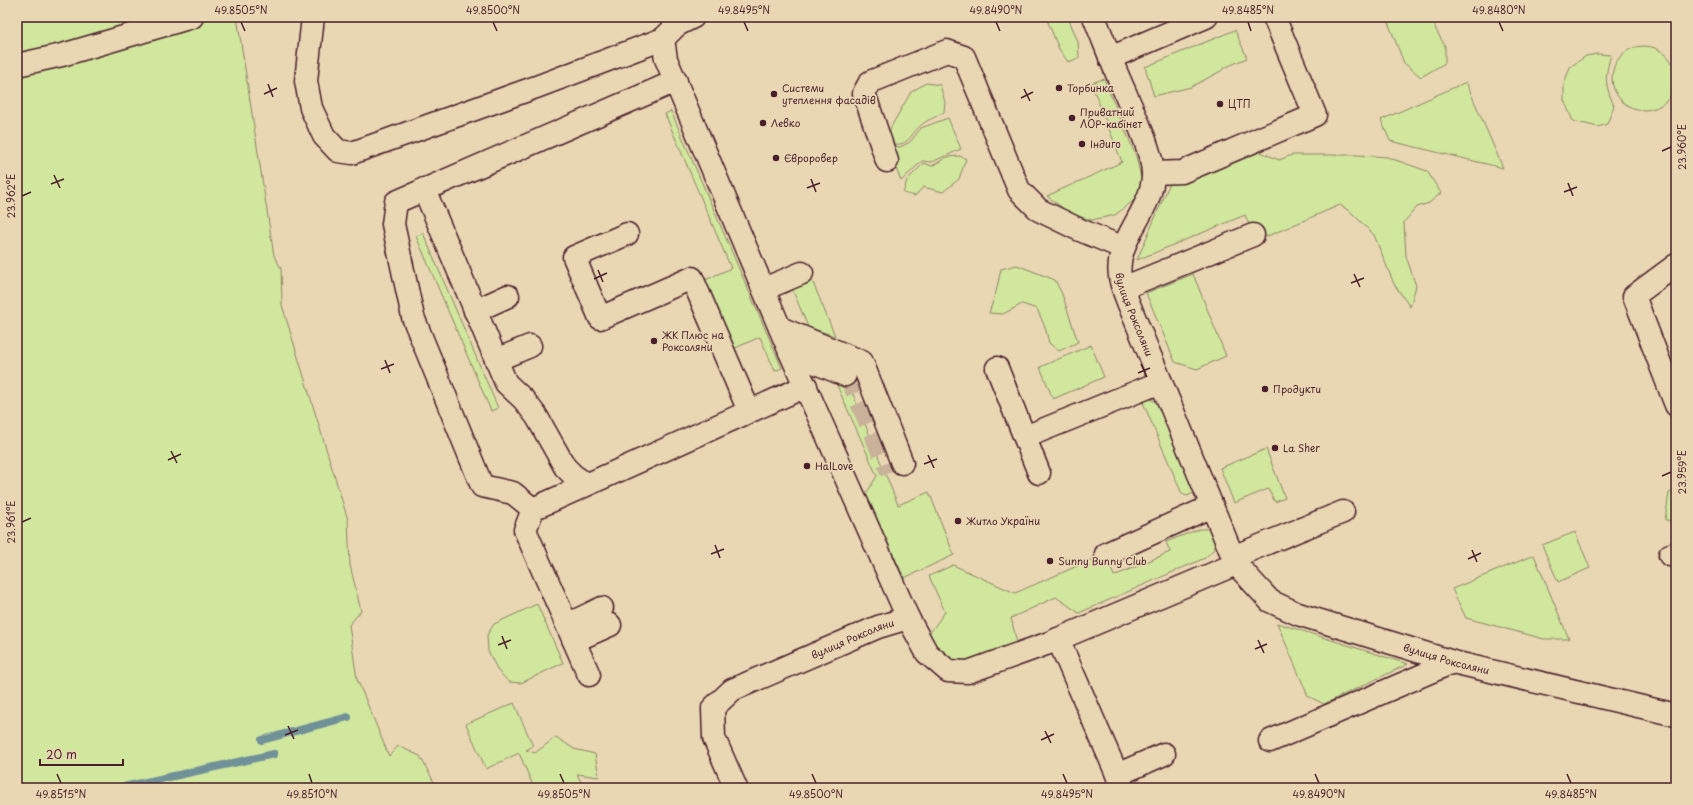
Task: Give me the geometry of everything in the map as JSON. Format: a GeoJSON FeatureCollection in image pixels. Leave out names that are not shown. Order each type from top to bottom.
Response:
{"type":"FeatureCollection","features":[{"type":"Feature","properties":{"kind":"lane"},"geometry":{"type":"LineString","coordinates":[[17,65],[62,54],[192,17]]}},
{"type":"Feature","properties":{"kind":"lane"},"geometry":{"type":"LineString","coordinates":[[313,17],[306,81],[311,108],[324,136],[338,151],[352,152],[539,86],[663,38],[677,25],[693,17]]}},
{"type":"Feature","properties":{"kind":"lane","name":"вулиця Роксоляни"},"geometry":{"type":"LineString","coordinates":[[1094,17],[1146,145],[1153,173],[1145,208],[1130,232],[1124,248],[1120,275],[1123,288],[1234,560],[1270,601],[1298,614],[1453,662],[1676,715]]}},
{"type":"Feature","properties":{"kind":"lane"},"geometry":{"type":"LineString","coordinates":[[1110,58],[1206,17]]}},
{"type":"Feature","properties":{"kind":"lane"},"geometry":{"type":"LineString","coordinates":[[1153,173],[1182,172],[1314,114],[1274,17]]}},
{"type":"Feature","properties":{"kind":"lane"},"geometry":{"type":"LineString","coordinates":[[663,38],[666,59],[790,352],[908,618]]}},
{"type":"Feature","properties":{"kind":"lane"},"geometry":{"type":"LineString","coordinates":[[887,160],[864,93],[870,82],[947,52],[964,57],[1019,190],[1039,210],[1080,230],[1124,248]]}},
{"type":"Feature","properties":{"kind":"lane"},"geometry":{"type":"LineString","coordinates":[[533,509],[513,493],[482,486],[413,317],[393,224],[396,202],[676,81]]}},
{"type":"Feature","properties":{"kind":"lane"},"geometry":{"type":"LineString","coordinates":[[424,189],[506,383],[524,400],[537,417],[565,468],[586,484]]}},
{"type":"Feature","properties":{"kind":"lane"},"geometry":{"type":"LineString","coordinates":[[627,234],[574,257],[600,318],[692,278],[749,411]]}},
{"type":"Feature","properties":{"kind":"lane"},"geometry":{"type":"LineString","coordinates":[[1123,288],[1254,235]]}},
{"type":"Feature","properties":{"kind":"lane"},"geometry":{"type":"LineString","coordinates":[[1676,265],[1634,296],[1676,405]]}},
{"type":"Feature","properties":{"kind":"lane"},"geometry":{"type":"LineString","coordinates":[[764,289],[802,273]]}},
{"type":"Feature","properties":{"kind":"lane"},"geometry":{"type":"LineString","coordinates":[[475,311],[508,296]]}},
{"type":"Feature","properties":{"kind":"lane"},"geometry":{"type":"LineString","coordinates":[[780,328],[862,362],[902,463]]}},
{"type":"Feature","properties":{"kind":"lane"},"geometry":{"type":"LineString","coordinates":[[496,360],[530,346]]}},
{"type":"Feature","properties":{"kind":"lane"},"geometry":{"type":"LineString","coordinates":[[790,352],[845,375]]}},
{"type":"Feature","properties":{"kind":"lane"},"geometry":{"type":"LineString","coordinates":[[998,368],[1039,473]]}},
{"type":"Feature","properties":{"kind":"lane"},"geometry":{"type":"LineString","coordinates":[[1025,437],[1161,382]]}},
{"type":"Feature","properties":{"kind":"lane"},"geometry":{"type":"LineString","coordinates":[[589,675],[525,530],[533,509],[806,386]]}},
{"type":"Feature","properties":{"kind":"lane"},"geometry":{"type":"LineString","coordinates":[[1106,554],[1212,506]]}},
{"type":"Feature","properties":{"kind":"lane"},"geometry":{"type":"LineString","coordinates":[[1234,560],[1343,512]]}},
{"type":"Feature","properties":{"kind":"lane","name":"вулиця Роксоляни"},"geometry":{"type":"LineString","coordinates":[[736,788],[714,738],[714,708],[732,690],[878,627],[908,618],[927,653],[948,671],[968,672],[1058,640],[1234,560]]}},
{"type":"Feature","properties":{"kind":"lane"},"geometry":{"type":"LineString","coordinates":[[571,633],[606,617]]}},
{"type":"Feature","properties":{"kind":"lane"},"geometry":{"type":"LineString","coordinates":[[1058,640],[1120,782],[1164,754]]}},
{"type":"Feature","properties":{"kind":"lane"},"geometry":{"type":"LineString","coordinates":[[1270,741],[1453,662]]}},
{"type":"Feature","properties":{"kind":"green space"},"geometry":{"type":"Polygon","coordinates":[[[17,17],[237,17],[274,256],[281,268],[282,305],[348,520],[350,565],[361,611],[349,625],[357,679],[389,756],[398,746],[420,756],[437,788],[17,788],[17,17]]]}},
{"type":"Feature","properties":{"kind":"green space"},"geometry":{"type":"Polygon","coordinates":[[[1046,17],[1068,17],[1078,42],[1079,58],[1068,62],[1059,49],[1046,17]]]}},
{"type":"Feature","properties":{"kind":"green space"},"geometry":{"type":"Polygon","coordinates":[[[1386,17],[1432,17],[1436,30],[1445,46],[1445,63],[1421,77],[1404,63],[1386,17]]]}},
{"type":"Feature","properties":{"kind":"green space"},"geometry":{"type":"Polygon","coordinates":[[[1235,30],[1247,58],[1224,68],[1191,87],[1154,96],[1145,67],[1235,30]]]}},
{"type":"Feature","properties":{"kind":"green space"},"geometry":{"type":"Polygon","coordinates":[[[1638,46],[1650,46],[1667,55],[1674,66],[1676,78],[1674,90],[1667,101],[1650,110],[1638,110],[1626,105],[1617,96],[1612,84],[1612,72],[1617,60],[1626,51],[1638,46]]]}},
{"type":"Feature","properties":{"kind":"green space"},"geometry":{"type":"Polygon","coordinates":[[[1597,54],[1611,55],[1606,81],[1614,106],[1607,124],[1598,127],[1573,121],[1564,100],[1564,84],[1570,67],[1586,56],[1597,54]]]}},
{"type":"Feature","properties":{"kind":"green space"},"geometry":{"type":"Polygon","coordinates":[[[1104,79],[1136,156],[1143,186],[1133,201],[1115,215],[1092,220],[1072,215],[1047,196],[1122,162],[1091,83],[1104,79]]]}},
{"type":"Feature","properties":{"kind":"green space"},"geometry":{"type":"Polygon","coordinates":[[[1466,82],[1503,168],[1390,141],[1381,120],[1466,82]]]}},
{"type":"Feature","properties":{"kind":"green space"},"geometry":{"type":"Polygon","coordinates":[[[926,83],[940,85],[945,102],[944,112],[922,124],[906,142],[893,144],[888,136],[892,125],[911,92],[926,83]]]}},
{"type":"Feature","properties":{"kind":"green space"},"geometry":{"type":"Polygon","coordinates":[[[671,111],[782,368],[775,371],[760,337],[731,350],[701,282],[731,268],[665,114],[671,111]]]}},
{"type":"Feature","properties":{"kind":"green space"},"geometry":{"type":"Polygon","coordinates":[[[948,118],[961,149],[932,162],[922,161],[901,181],[887,145],[900,147],[910,142],[921,128],[948,118]]]}},
{"type":"Feature","properties":{"kind":"green space"},"geometry":{"type":"Polygon","coordinates":[[[1254,149],[1279,160],[1292,155],[1358,155],[1387,157],[1427,171],[1441,193],[1429,203],[1417,207],[1404,222],[1406,256],[1416,286],[1410,307],[1394,284],[1374,235],[1351,212],[1340,205],[1256,241],[1245,215],[1137,260],[1169,185],[1254,149]]]}},
{"type":"Feature","properties":{"kind":"green space"},"geometry":{"type":"Polygon","coordinates":[[[960,156],[966,159],[959,179],[943,192],[923,187],[915,196],[903,193],[907,180],[924,163],[932,166],[947,157],[960,156]]]}},
{"type":"Feature","properties":{"kind":"green space"},"geometry":{"type":"Polygon","coordinates":[[[423,233],[498,408],[491,411],[416,236],[423,233]]]}},
{"type":"Feature","properties":{"kind":"green space"},"geometry":{"type":"Polygon","coordinates":[[[805,263],[835,336],[808,327],[786,274],[805,263]]]}},
{"type":"Feature","properties":{"kind":"green space"},"geometry":{"type":"Polygon","coordinates":[[[1017,265],[1055,280],[1062,294],[1078,342],[1059,351],[1049,343],[1045,327],[1037,309],[1022,304],[1003,314],[989,313],[996,292],[1001,269],[1017,265]]]}},
{"type":"Feature","properties":{"kind":"green space"},"geometry":{"type":"Polygon","coordinates":[[[1193,274],[1226,356],[1197,369],[1175,362],[1146,293],[1193,274]]]}},
{"type":"Feature","properties":{"kind":"green space"},"geometry":{"type":"Polygon","coordinates":[[[1091,345],[1104,377],[1053,399],[1040,367],[1091,345]]]}},
{"type":"Feature","properties":{"kind":"green space"},"geometry":{"type":"Polygon","coordinates":[[[835,381],[850,387],[898,505],[929,492],[954,555],[904,578],[866,494],[877,476],[835,381]]]}},
{"type":"Feature","properties":{"kind":"green space"},"geometry":{"type":"Polygon","coordinates":[[[1146,397],[1158,403],[1194,493],[1187,496],[1182,494],[1142,400],[1146,397]]]}},
{"type":"Feature","properties":{"kind":"green space"},"geometry":{"type":"Polygon","coordinates":[[[1266,449],[1285,498],[1275,502],[1268,489],[1234,503],[1220,468],[1266,449]]]}},
{"type":"Feature","properties":{"kind":"green space"},"geometry":{"type":"Polygon","coordinates":[[[1676,490],[1676,521],[1665,520],[1669,493],[1676,490]]]}},
{"type":"Feature","properties":{"kind":"green space"},"geometry":{"type":"Polygon","coordinates":[[[1199,529],[1208,529],[1214,538],[1214,549],[1205,558],[1079,613],[1056,597],[1011,618],[1017,643],[984,658],[966,664],[951,664],[941,655],[929,634],[945,612],[929,576],[953,565],[1015,593],[1105,554],[1114,576],[1170,552],[1166,542],[1199,529]]]}},
{"type":"Feature","properties":{"kind":"green space"},"geometry":{"type":"Polygon","coordinates":[[[1575,532],[1590,568],[1558,582],[1542,545],[1575,532]]]}},
{"type":"Feature","properties":{"kind":"green space"},"geometry":{"type":"Polygon","coordinates":[[[1534,555],[1569,639],[1544,639],[1466,618],[1452,589],[1534,555]]]}},
{"type":"Feature","properties":{"kind":"green space"},"geometry":{"type":"Polygon","coordinates":[[[537,604],[563,663],[521,683],[509,682],[498,671],[488,651],[487,635],[494,624],[537,604]]]}},
{"type":"Feature","properties":{"kind":"green space"},"geometry":{"type":"Polygon","coordinates":[[[1277,623],[1408,664],[1324,704],[1308,696],[1277,623]]]}},
{"type":"Feature","properties":{"kind":"green space"},"geometry":{"type":"Polygon","coordinates":[[[514,703],[533,746],[526,750],[535,753],[556,737],[574,749],[595,754],[599,777],[577,774],[584,788],[534,788],[519,753],[486,769],[466,724],[514,703]]]}},
{"type":"Feature","properties":{"kind":"waterway"},"geometry":{"type":"LineString","coordinates":[[262,740],[348,717]]}},
{"type":"Feature","properties":{"kind":"waterway"},"geometry":{"type":"LineString","coordinates":[[119,788],[274,754]]}},
{"type":"Feature","properties":{"kind":"tunnel"},"geometry":{"type":"LineString","coordinates":[[845,375],[850,377],[891,472]]}},
{"type":"Feature","properties":{"kind":"place","name":"Торбинка"},"geometry":{"type":"Point","coordinates":[1059,88]}},
{"type":"Feature","properties":{"kind":"place","name":"Системи утеплення фасадів"},"geometry":{"type":"Point","coordinates":[774,94]}},
{"type":"Feature","properties":{"kind":"place","name":"ЦТП"},"geometry":{"type":"Point","coordinates":[1220,104]}},
{"type":"Feature","properties":{"kind":"place","name":"Приватний ЛОР-кабінет"},"geometry":{"type":"Point","coordinates":[1072,118]}},
{"type":"Feature","properties":{"kind":"place","name":"Левко"},"geometry":{"type":"Point","coordinates":[763,123]}},
{"type":"Feature","properties":{"kind":"place","name":"Індиго"},"geometry":{"type":"Point","coordinates":[1082,144]}},
{"type":"Feature","properties":{"kind":"place","name":"Євроровер"},"geometry":{"type":"Point","coordinates":[776,158]}},
{"type":"Feature","properties":{"kind":"place","name":"ЖК Плюс на Роксоляни"},"geometry":{"type":"Point","coordinates":[654,341]}},
{"type":"Feature","properties":{"kind":"place","name":"Продукти"},"geometry":{"type":"Point","coordinates":[1265,389]}},
{"type":"Feature","properties":{"kind":"place","name":"La Sher"},"geometry":{"type":"Point","coordinates":[1275,448]}},
{"type":"Feature","properties":{"kind":"place","name":"HalLove"},"geometry":{"type":"Point","coordinates":[807,466]}},
{"type":"Feature","properties":{"kind":"place","name":"Житло України"},"geometry":{"type":"Point","coordinates":[958,521]}},
{"type":"Feature","properties":{"kind":"place","name":"Sunny Bunny Club"},"geometry":{"type":"Point","coordinates":[1050,561]}}]}
